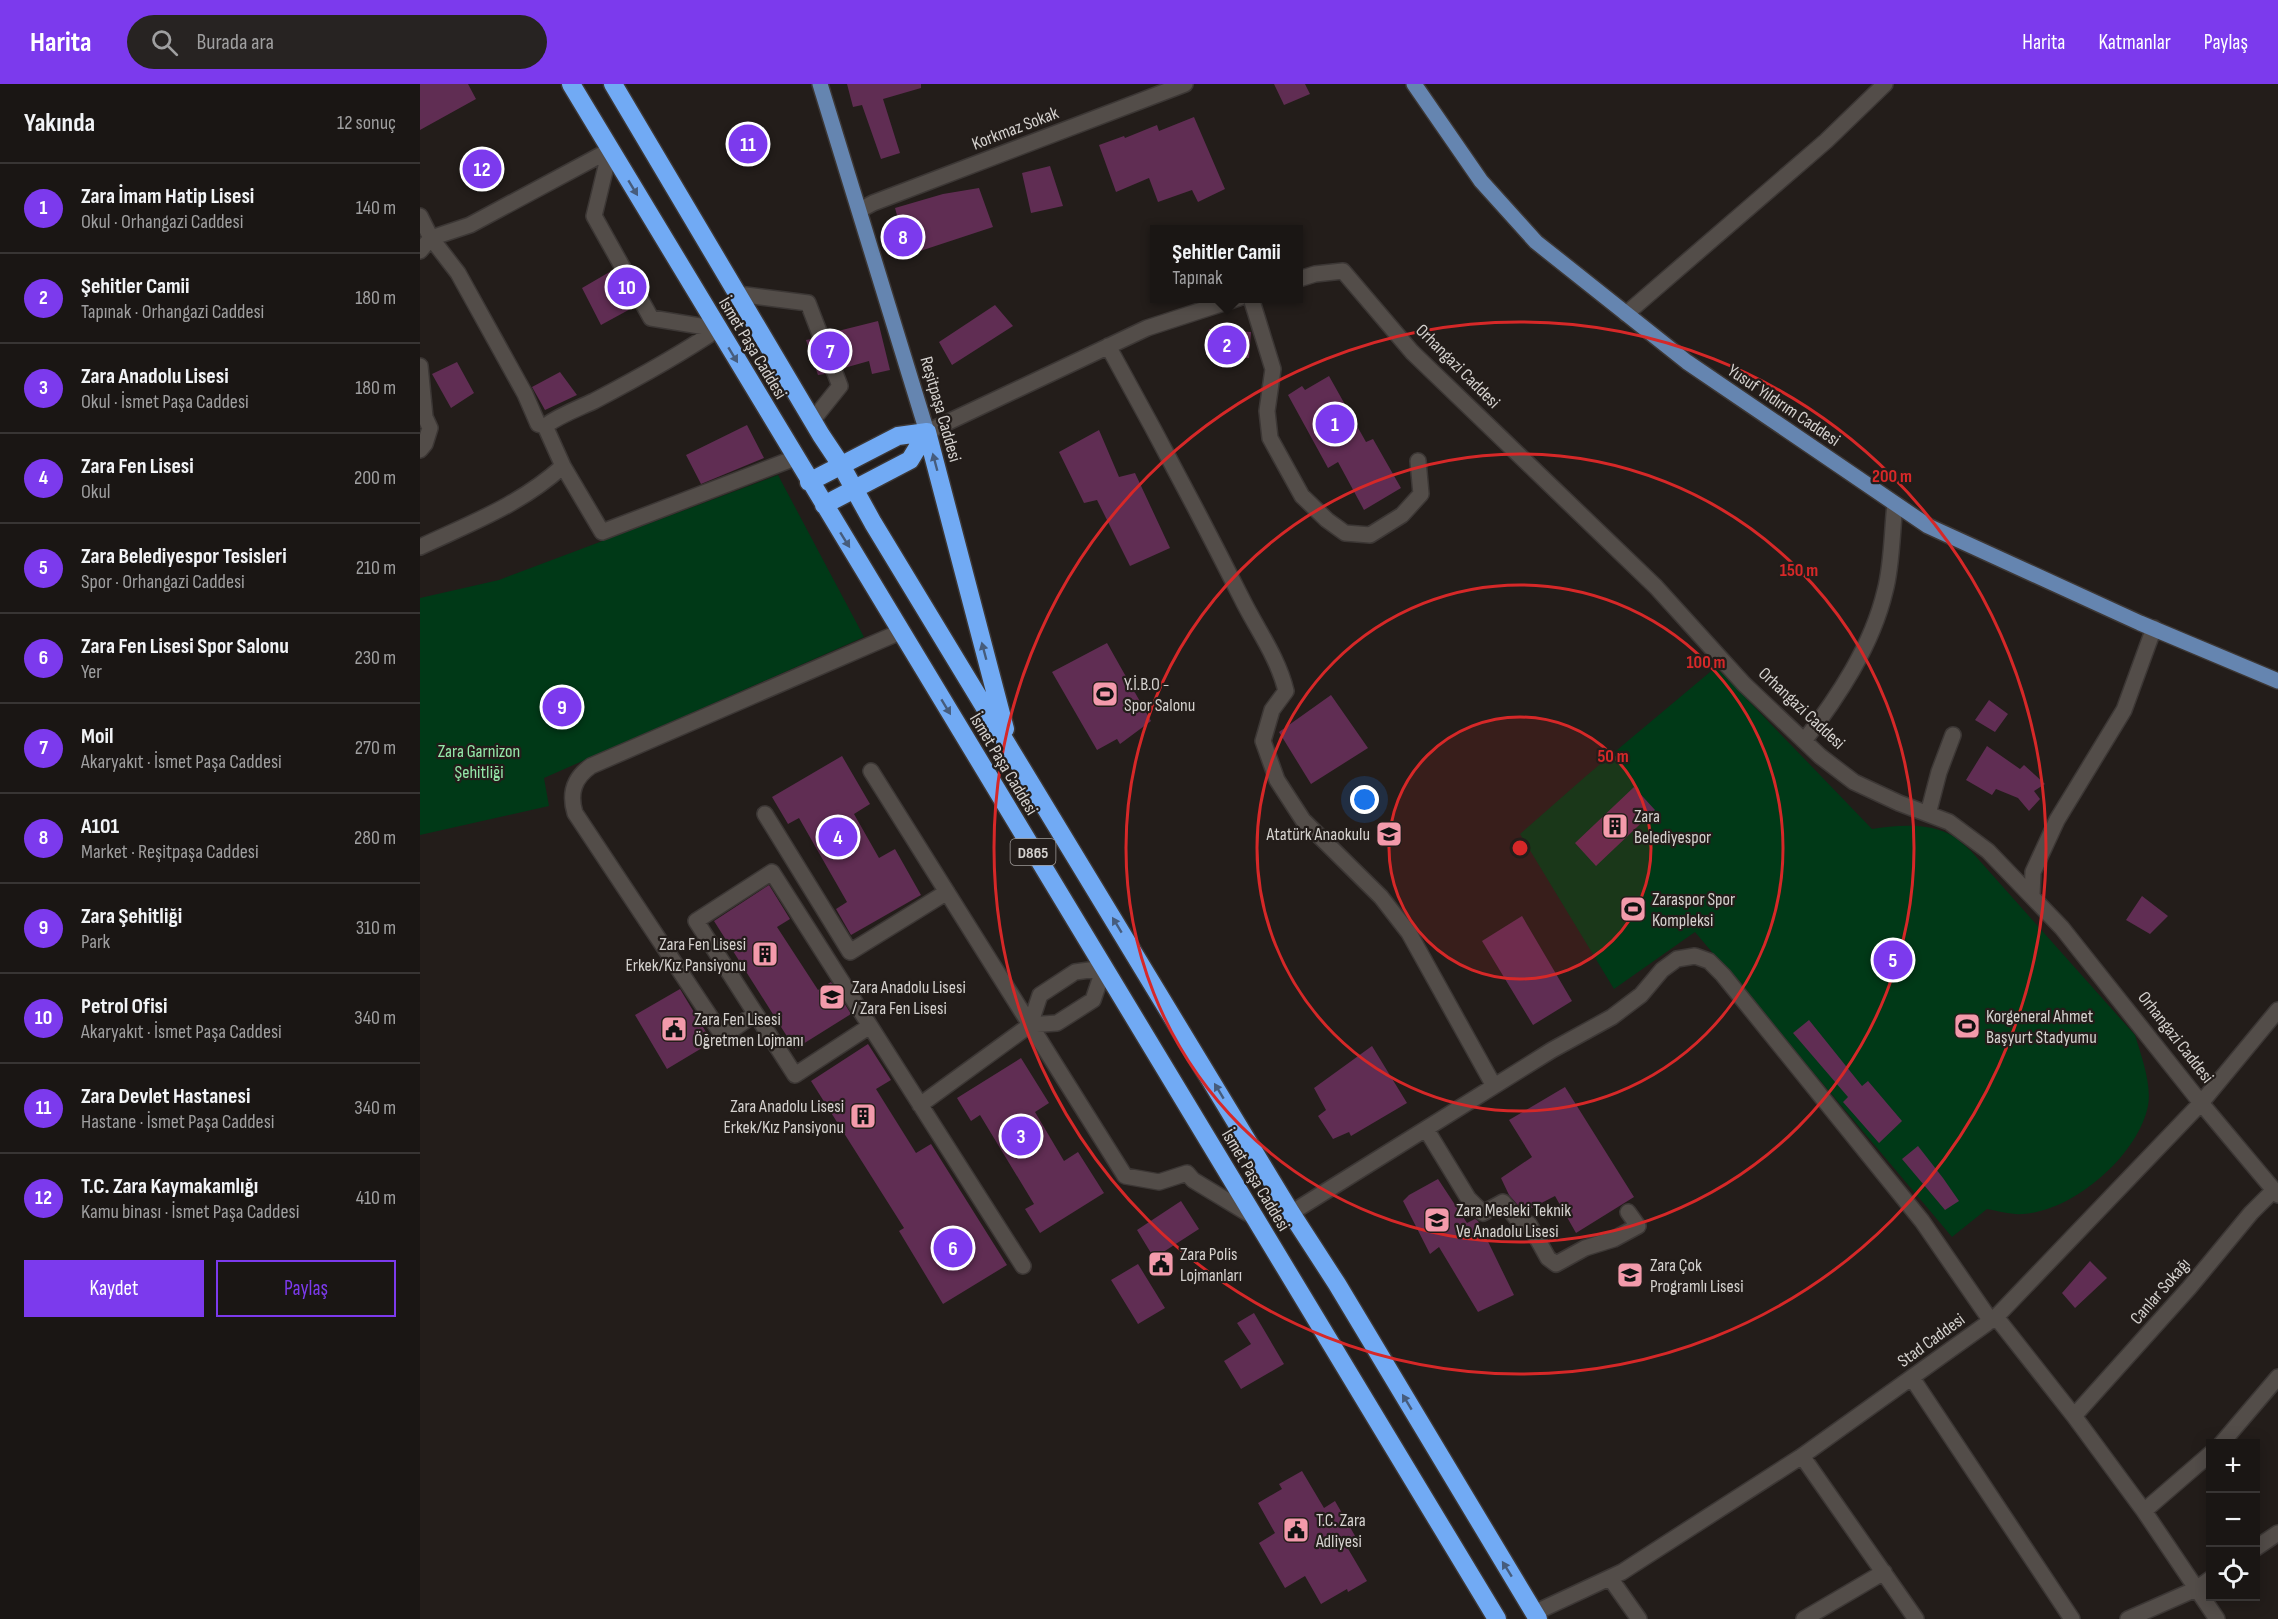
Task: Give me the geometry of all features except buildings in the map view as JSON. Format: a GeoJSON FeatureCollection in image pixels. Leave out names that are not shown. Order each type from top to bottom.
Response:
{"type":"FeatureCollection","features":[{"type":"Feature","properties":{"kind":"highway","name":"İsmet Paşa Caddesi"},"geometry":{"type":"LineString","coordinates":[[571,84],[1497,1619]]}},
{"type":"Feature","properties":{"kind":"highway","name":"İsmet Paşa Caddesi"},"geometry":{"type":"LineString","coordinates":[[613,84],[812,421],[841,465],[1536,1616]]}},
{"type":"Feature","properties":{"kind":"highway"},"geometry":{"type":"LineString","coordinates":[[809,482],[898,436],[927,432]]}},
{"type":"Feature","properties":{"kind":"highway"},"geometry":{"type":"LineString","coordinates":[[824,506],[910,460],[927,432]]}},
{"type":"Feature","properties":{"kind":"highway","name":"Reşitpaşa Caddesi"},"geometry":{"type":"LineString","coordinates":[[927,432],[1010,748]]}},
{"type":"Feature","properties":{"kind":"main road","name":"Reşitpaşa Caddesi"},"geometry":{"type":"LineString","coordinates":[[820,84],[927,432]]}},
{"type":"Feature","properties":{"kind":"main road","name":"Yusuf Yıldırım Caddesi"},"geometry":{"type":"LineString","coordinates":[[1414,84],[1481,181],[1536,242],[1687,362],[1928,526],[2278,681]]}},
{"type":"Feature","properties":{"kind":"street","name":"Korkmaz Sokak"},"geometry":{"type":"LineString","coordinates":[[860,210],[873,203],[1185,84]]}},
{"type":"Feature","properties":{"kind":"street"},"geometry":{"type":"LineString","coordinates":[[1626,314],[1826,141],[1885,84]]}},
{"type":"Feature","properties":{"kind":"street"},"geometry":{"type":"LineString","coordinates":[[420,251],[431,238],[470,225],[609,150]]}},
{"type":"Feature","properties":{"kind":"street"},"geometry":{"type":"LineString","coordinates":[[609,150],[594,216],[651,318],[718,329]]}},
{"type":"Feature","properties":{"kind":"street"},"geometry":{"type":"LineString","coordinates":[[420,216],[431,238],[459,273],[525,394],[538,424],[545,426],[563,466],[602,532],[795,458]]}},
{"type":"Feature","properties":{"kind":"street","name":"Orhangazi Caddesi"},"geometry":{"type":"LineString","coordinates":[[1303,278],[1315,274],[1343,272],[1412,352],[1656,586],[1744,684],[1804,741],[1854,782],[1949,822],[1988,851],[2032,895],[2077,946],[2201,1103],[2276,1193]]}},
{"type":"Feature","properties":{"kind":"street"},"geometry":{"type":"LineString","coordinates":[[738,294],[808,303],[840,386],[812,421]]}},
{"type":"Feature","properties":{"kind":"street"},"geometry":{"type":"LineString","coordinates":[[927,432],[1147,328],[1224,303]]}},
{"type":"Feature","properties":{"kind":"street"},"geometry":{"type":"LineString","coordinates":[[1253,303],[1273,369],[1267,411],[1270,438],[1302,496],[1327,520],[1346,533],[1370,535],[1402,515],[1421,494],[1418,461]]}},
{"type":"Feature","properties":{"kind":"street"},"geometry":{"type":"LineString","coordinates":[[545,426],[554,419],[593,401],[685,351],[718,329]]}},
{"type":"Feature","properties":{"kind":"street"},"geometry":{"type":"LineString","coordinates":[[1108,346],[1177,469],[1245,607],[1282,673],[1286,691],[1272,710],[1263,741],[1277,780],[1303,820],[1381,897],[1409,933],[1494,1086]]}},
{"type":"Feature","properties":{"kind":"street"},"geometry":{"type":"LineString","coordinates":[[420,366],[425,417],[430,428],[425,444],[420,450]]}},
{"type":"Feature","properties":{"kind":"street"},"geometry":{"type":"LineString","coordinates":[[420,547],[482,520],[540,487],[563,466]]}},
{"type":"Feature","properties":{"kind":"street"},"geometry":{"type":"LineString","coordinates":[[1804,741],[1830,708],[1868,639],[1886,591],[1895,504]]}},
{"type":"Feature","properties":{"kind":"street"},"geometry":{"type":"LineString","coordinates":[[2032,895],[2033,872],[2056,819],[2124,710],[2154,628]]}},
{"type":"Feature","properties":{"kind":"street"},"geometry":{"type":"LineString","coordinates":[[755,1014],[723,1036],[575,813],[572,796],[574,787],[584,771],[591,766],[900,632]]}},
{"type":"Feature","properties":{"kind":"street"},"geometry":{"type":"LineString","coordinates":[[1928,814],[1939,772],[1953,735]]}},
{"type":"Feature","properties":{"kind":"street"},"geometry":{"type":"LineString","coordinates":[[871,771],[1125,1176],[1159,1182],[1187,1173],[1193,1180],[1254,1216]]}},
{"type":"Feature","properties":{"kind":"street"},"geometry":{"type":"LineString","coordinates":[[765,814],[850,952],[946,892]]}},
{"type":"Feature","properties":{"kind":"street"},"geometry":{"type":"LineString","coordinates":[[870,1026],[795,1075],[696,921],[772,872],[1023,1266]]}},
{"type":"Feature","properties":{"kind":"street"},"geometry":{"type":"LineString","coordinates":[[1291,1213],[1552,1050],[1612,1017],[1641,995],[1662,970],[1677,958],[1695,956],[1709,961],[1723,975],[1922,1221],[1994,1319],[2074,1416],[2144,1511],[2217,1619]]}},
{"type":"Feature","properties":{"kind":"street"},"geometry":{"type":"LineString","coordinates":[[920,1105],[1030,1025],[1057,1023],[1093,1000],[1104,968],[1075,972],[1040,995],[1030,1025]]}},
{"type":"Feature","properties":{"kind":"street","name":"Stad Caddesi"},"geometry":{"type":"LineString","coordinates":[[1536,1616],[1622,1572],[1802,1456],[1994,1319],[2201,1103],[2278,1010]]}},
{"type":"Feature","properties":{"kind":"street"},"geometry":{"type":"LineString","coordinates":[[1426,1129],[1468,1198],[1483,1213],[1503,1202],[1522,1225],[1529,1224],[1548,1258],[1557,1264],[1585,1248],[1614,1239],[1638,1226],[1628,1212]]}},
{"type":"Feature","properties":{"kind":"street","name":"Canlar Sokağı"},"geometry":{"type":"LineString","coordinates":[[2074,1416],[2189,1288],[2251,1213],[2276,1193]]}},
{"type":"Feature","properties":{"kind":"street"},"geometry":{"type":"LineString","coordinates":[[2224,1439],[2278,1377]]}},
{"type":"Feature","properties":{"kind":"street"},"geometry":{"type":"LineString","coordinates":[[1912,1378],[2072,1619]]}},
{"type":"Feature","properties":{"kind":"street"},"geometry":{"type":"LineString","coordinates":[[1802,1456],[1916,1619]]}},
{"type":"Feature","properties":{"kind":"street"},"geometry":{"type":"LineString","coordinates":[[2144,1511],[2206,1458]]}},
{"type":"Feature","properties":{"kind":"street"},"geometry":{"type":"LineString","coordinates":[[2257,1547],[2278,1533]]}},
{"type":"Feature","properties":{"kind":"street"},"geometry":{"type":"LineString","coordinates":[[1804,1619],[1884,1572]]}},
{"type":"Feature","properties":{"kind":"street"},"geometry":{"type":"LineString","coordinates":[[1610,1578],[1639,1619]]}},
{"type":"Feature","properties":{"kind":"street"},"geometry":{"type":"LineString","coordinates":[[2128,1619],[2206,1582]]}},
{"type":"Feature","properties":{"kind":"green space","name":"Zara Garnizon Şehitliği"},"geometry":{"type":"Polygon","coordinates":[[[778,475],[864,637],[544,778],[549,806],[420,835],[420,598],[499,580],[778,475]]]}},
{"type":"Feature","properties":{"kind":"green space"},"geometry":{"type":"Polygon","coordinates":[[[1716,667],[1872,829],[1892,826],[1934,828],[1953,836],[1971,851],[2135,1035],[2149,1088],[2148,1106],[2142,1125],[2118,1161],[2082,1191],[2063,1203],[2043,1211],[2019,1214],[1987,1209],[1952,1237],[1695,932],[1614,989],[1520,834],[1716,667]]]}},
{"type":"Feature","properties":{"kind":"place","name":"Zara Devlet Hastanesi"},"geometry":{"type":"Point","coordinates":[748,144]}},
{"type":"Feature","properties":{"kind":"place","name":"T.C. Zara Kaymakamlığı"},"geometry":{"type":"Point","coordinates":[482,169]}},
{"type":"Feature","properties":{"kind":"place","name":"A101"},"geometry":{"type":"Point","coordinates":[903,237]}},
{"type":"Feature","properties":{"kind":"place","name":"Petrol Ofisi"},"geometry":{"type":"Point","coordinates":[627,287]}},
{"type":"Feature","properties":{"kind":"place","name":"Şehitler Camii"},"geometry":{"type":"Point","coordinates":[1227,345]}},
{"type":"Feature","properties":{"kind":"place","name":"Moil"},"geometry":{"type":"Point","coordinates":[830,351]}},
{"type":"Feature","properties":{"kind":"place","name":"Zara İmam Hatip Lisesi"},"geometry":{"type":"Point","coordinates":[1335,424]}},
{"type":"Feature","properties":{"kind":"place","name":"Y.İ.B.O - Spor Salonu"},"geometry":{"type":"Point","coordinates":[1105,694]}},
{"type":"Feature","properties":{"kind":"place","name":"Zara Şehitliği"},"geometry":{"type":"Point","coordinates":[562,707]}},
{"type":"Feature","properties":{"kind":"place","name":"Zara Belediyespor"},"geometry":{"type":"Point","coordinates":[1615,826]}},
{"type":"Feature","properties":{"kind":"place","name":"Atatürk Anaokulu"},"geometry":{"type":"Point","coordinates":[1389,834]}},
{"type":"Feature","properties":{"kind":"place","name":"Zara Fen Lisesi"},"geometry":{"type":"Point","coordinates":[838,837]}},
{"type":"Feature","properties":{"kind":"place","name":"Zaraspor Spor Kompleksi"},"geometry":{"type":"Point","coordinates":[1633,909]}},
{"type":"Feature","properties":{"kind":"place","name":"Zara Fen Lisesi Erkek/Kız Pansiyonu"},"geometry":{"type":"Point","coordinates":[765,954]}},
{"type":"Feature","properties":{"kind":"place","name":"Zara Belediyespor Tesisleri"},"geometry":{"type":"Point","coordinates":[1893,960]}},
{"type":"Feature","properties":{"kind":"place","name":"Zara Anadolu Lisesi / Zara Fen Lisesi"},"geometry":{"type":"Point","coordinates":[832,997]}},
{"type":"Feature","properties":{"kind":"place","name":"Korgeneral Ahmet Başyurt Stadyumu"},"geometry":{"type":"Point","coordinates":[1967,1026]}},
{"type":"Feature","properties":{"kind":"place","name":"Zara Fen Lisesi Öğretmen Lojmanı"},"geometry":{"type":"Point","coordinates":[674,1029]}},
{"type":"Feature","properties":{"kind":"place","name":"Zara Anadolu Lisesi Erkek/Kız Pansiyonu"},"geometry":{"type":"Point","coordinates":[863,1116]}},
{"type":"Feature","properties":{"kind":"place","name":"Zara Anadolu Lisesi"},"geometry":{"type":"Point","coordinates":[1021,1136]}},
{"type":"Feature","properties":{"kind":"place","name":"Zara Mesleki Teknik Ve Anadolu Lisesi"},"geometry":{"type":"Point","coordinates":[1437,1220]}},
{"type":"Feature","properties":{"kind":"place","name":"Zara Fen Lisesi Spor Salonu"},"geometry":{"type":"Point","coordinates":[953,1248]}},
{"type":"Feature","properties":{"kind":"place","name":"Zara Polis Lojmanları"},"geometry":{"type":"Point","coordinates":[1161,1264]}},
{"type":"Feature","properties":{"kind":"place","name":"Zara Çok Programlı Lisesi"},"geometry":{"type":"Point","coordinates":[1630,1275]}},
{"type":"Feature","properties":{"kind":"place","name":"T.C. Zara Adliyesi"},"geometry":{"type":"Point","coordinates":[1296,1530]}}]}
